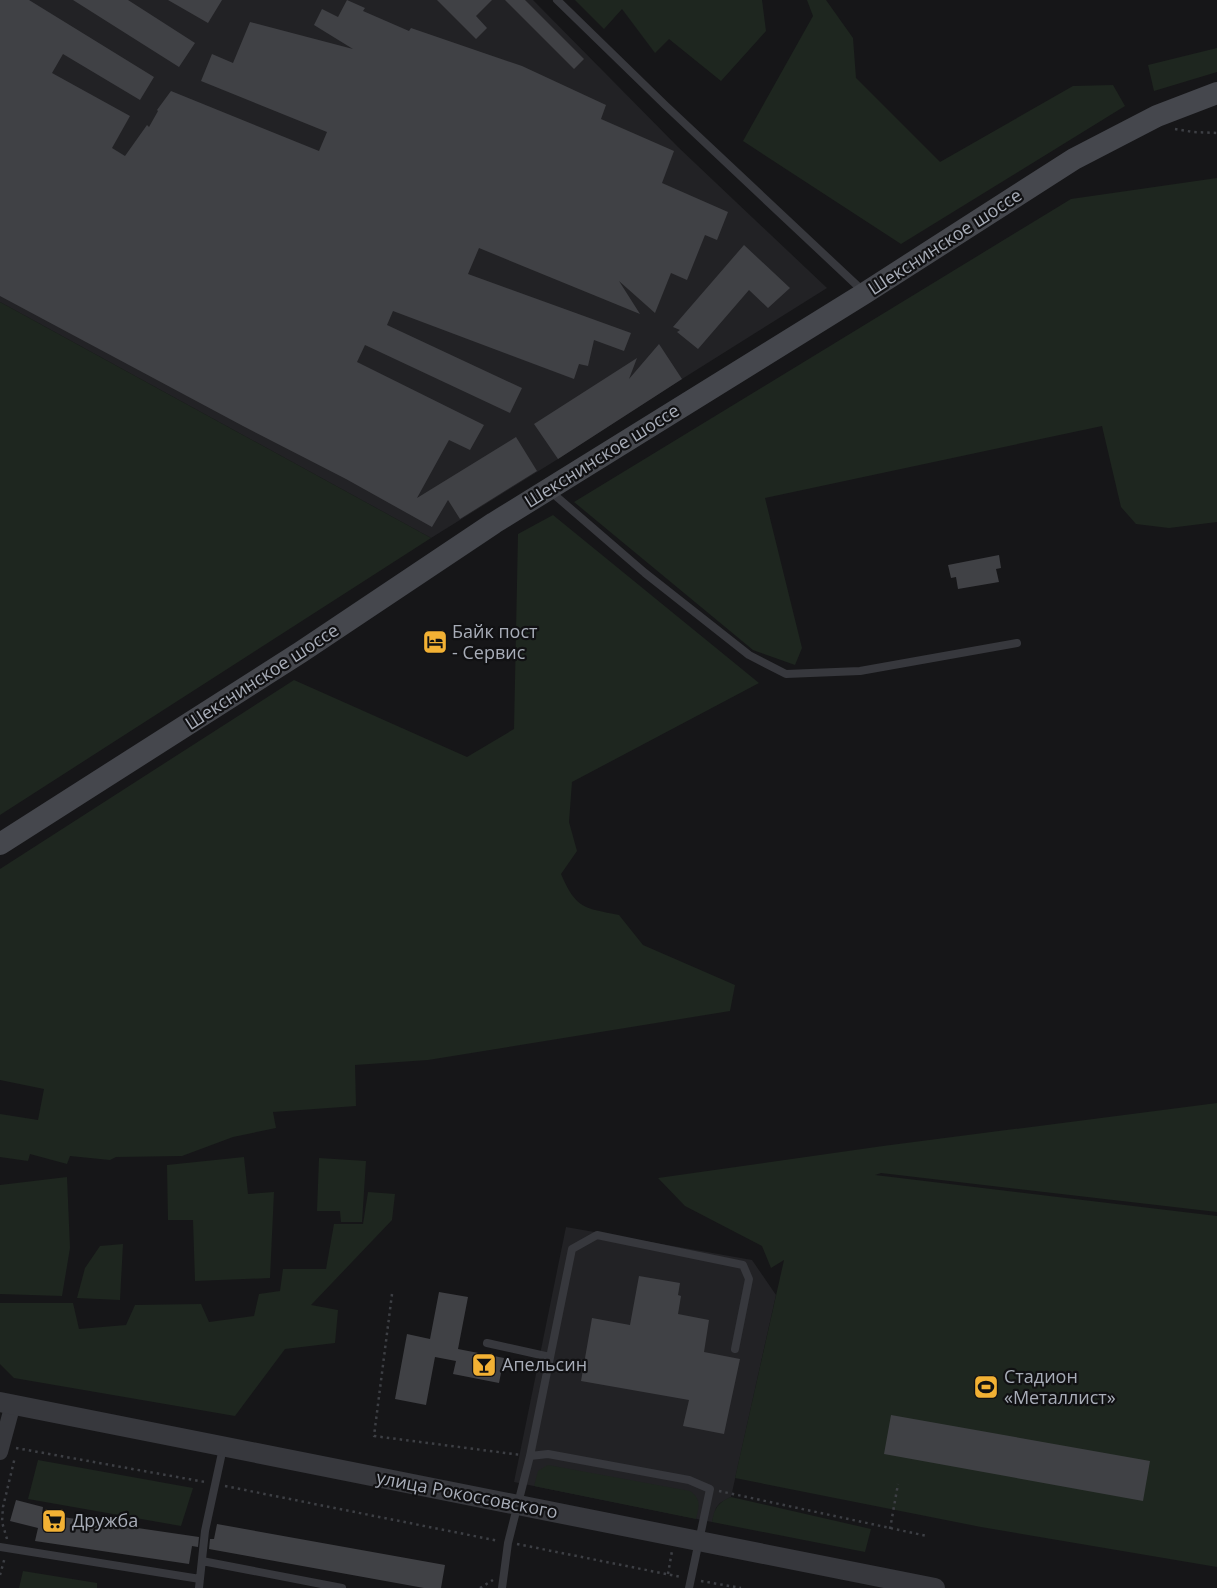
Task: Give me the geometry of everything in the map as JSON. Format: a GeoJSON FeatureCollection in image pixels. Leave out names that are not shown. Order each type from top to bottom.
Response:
{"type":"FeatureCollection","features":[{"type":"Feature","properties":{"kind":"main road","name":"Шекснинское шоссе"},"geometry":{"type":"LineString","coordinates":[[0,844],[301,652],[494,524],[865,293],[1074,159],[1147,122],[1217,93]]}},
{"type":"Feature","properties":{"kind":"street","name":"улица Рокоссовского"},"geometry":{"type":"LineString","coordinates":[[7,1403],[699,1541],[877,1580],[935,1588]]}},
{"type":"Feature","properties":{"kind":"street"},"geometry":{"type":"LineString","coordinates":[[6,1448],[7,1403]]}},
{"type":"Feature","properties":{"kind":"lane"},"geometry":{"type":"LineString","coordinates":[[557,0],[665,105],[865,293]]}},
{"type":"Feature","properties":{"kind":"lane"},"geometry":{"type":"LineString","coordinates":[[548,490],[645,573],[749,655],[786,674],[860,671],[1017,643]]}},
{"type":"Feature","properties":{"kind":"lane"},"geometry":{"type":"LineString","coordinates":[[502,1588],[508,1542],[530,1456],[572,1249],[597,1236],[743,1265],[749,1279],[735,1349]]}},
{"type":"Feature","properties":{"kind":"lane"},"geometry":{"type":"LineString","coordinates":[[486,1343],[550,1357]]}},
{"type":"Feature","properties":{"kind":"lane"},"geometry":{"type":"LineString","coordinates":[[198,1588],[205,1532],[223,1446]]}},
{"type":"Feature","properties":{"kind":"lane"},"geometry":{"type":"LineString","coordinates":[[530,1456],[548,1454],[680,1478],[710,1489],[689,1588]]}},
{"type":"Feature","properties":{"kind":"lane"},"geometry":{"type":"LineString","coordinates":[[3,1548],[200,1579]]}},
{"type":"Feature","properties":{"kind":"lane"},"geometry":{"type":"LineString","coordinates":[[202,1561],[342,1588]]}},
{"type":"Feature","properties":{"kind":"path"},"geometry":{"type":"LineString","coordinates":[[1147,122],[1193,132],[1217,134]]}},
{"type":"Feature","properties":{"kind":"path"},"geometry":{"type":"LineString","coordinates":[[392,1294],[374,1436],[530,1456]]}},
{"type":"Feature","properties":{"kind":"path"},"geometry":{"type":"LineString","coordinates":[[0,1575],[3,1548],[7,1536],[2,1522],[6,1448],[215,1484],[741,1588]]}},
{"type":"Feature","properties":{"kind":"path"},"geometry":{"type":"LineString","coordinates":[[890,1529],[898,1484]]}},
{"type":"Feature","properties":{"kind":"path"},"geometry":{"type":"LineString","coordinates":[[710,1489],[928,1536]]}},
{"type":"Feature","properties":{"kind":"shaded area"},"geometry":{"type":"Polygon","coordinates":[[[0,0],[533,0],[678,147],[827,288],[431,538],[0,302],[0,0]]]}},
{"type":"Feature","properties":{"kind":"shaded area"},"geometry":{"type":"Polygon","coordinates":[[[575,0],[762,0],[766,31],[721,81],[669,39],[655,53],[622,9],[604,29],[575,0]]]}},
{"type":"Feature","properties":{"kind":"shaded area"},"geometry":{"type":"Polygon","coordinates":[[[807,0],[826,0],[853,38],[856,78],[940,162],[1073,86],[1113,85],[1125,106],[901,244],[743,141],[813,16],[807,0]]]}},
{"type":"Feature","properties":{"kind":"shaded area"},"geometry":{"type":"Polygon","coordinates":[[[1217,48],[1217,72],[1154,91],[1148,65],[1217,48]]]}},
{"type":"Feature","properties":{"kind":"shaded area"},"geometry":{"type":"Polygon","coordinates":[[[1217,178],[1217,522],[1169,528],[1136,524],[1121,507],[1102,426],[765,498],[802,648],[795,665],[753,650],[574,502],[1071,199],[1217,178]]]}},
{"type":"Feature","properties":{"kind":"shaded area"},"geometry":{"type":"Polygon","coordinates":[[[0,302],[431,538],[0,815],[0,302]]]}},
{"type":"Feature","properties":{"kind":"shaded area"},"geometry":{"type":"Polygon","coordinates":[[[553,515],[759,683],[572,782],[569,822],[577,851],[561,874],[566,886],[577,901],[597,911],[619,915],[643,945],[735,985],[730,1011],[428,1060],[355,1065],[356,1106],[273,1112],[276,1128],[233,1137],[182,1156],[116,1157],[110,1160],[70,1156],[67,1164],[30,1154],[28,1161],[0,1157],[0,1114],[38,1120],[44,1089],[0,1080],[0,869],[294,680],[467,757],[514,729],[518,534],[553,515]]]}},
{"type":"Feature","properties":{"kind":"shaded area","name":"Стадион «Металлист»"},"geometry":{"type":"Polygon","coordinates":[[[1217,1103],[1217,1212],[881,1173],[875,1175],[1217,1216],[1217,1567],[981,1527],[735,1478],[784,1260],[771,1268],[762,1246],[685,1206],[658,1178],[883,1146],[1217,1103]]]}},
{"type":"Feature","properties":{"kind":"shaded area"},"geometry":{"type":"Polygon","coordinates":[[[244,1157],[248,1194],[274,1192],[270,1278],[195,1281],[193,1220],[168,1220],[167,1165],[244,1157]]]}},
{"type":"Feature","properties":{"kind":"shaded area"},"geometry":{"type":"Polygon","coordinates":[[[319,1158],[366,1161],[362,1222],[341,1222],[340,1211],[317,1211],[319,1158]]]}},
{"type":"Feature","properties":{"kind":"shaded area"},"geometry":{"type":"Polygon","coordinates":[[[67,1177],[70,1248],[62,1296],[0,1294],[0,1185],[67,1177]]]}},
{"type":"Feature","properties":{"kind":"shaded area"},"geometry":{"type":"Polygon","coordinates":[[[368,1192],[395,1194],[392,1220],[311,1305],[338,1310],[335,1343],[285,1349],[235,1416],[14,1378],[0,1364],[0,1303],[73,1303],[79,1329],[126,1325],[135,1305],[201,1304],[209,1322],[254,1316],[259,1294],[280,1291],[283,1269],[326,1269],[334,1224],[363,1224],[368,1192]]]}},
{"type":"Feature","properties":{"kind":"shaded area"},"geometry":{"type":"Polygon","coordinates":[[[566,1227],[752,1260],[776,1295],[731,1497],[720,1503],[716,1508],[712,1522],[514,1482],[566,1227]]]}},
{"type":"Feature","properties":{"kind":"shaded area"},"geometry":{"type":"Polygon","coordinates":[[[123,1244],[120,1300],[77,1298],[85,1268],[100,1246],[123,1244]]]}},
{"type":"Feature","properties":{"kind":"shaded area"},"geometry":{"type":"Polygon","coordinates":[[[38,1460],[193,1488],[181,1526],[28,1499],[38,1460]]]}},
{"type":"Feature","properties":{"kind":"shaded area"},"geometry":{"type":"Polygon","coordinates":[[[548,1465],[690,1491],[698,1500],[699,1507],[696,1519],[534,1486],[538,1471],[548,1465]]]}},
{"type":"Feature","properties":{"kind":"shaded area"},"geometry":{"type":"Polygon","coordinates":[[[731,1497],[871,1529],[865,1552],[712,1522],[717,1506],[731,1497]]]}},
{"type":"Feature","properties":{"kind":"shaded area"},"geometry":{"type":"Polygon","coordinates":[[[23,1571],[97,1583],[97,1588],[19,1588],[23,1571]]]}},
{"type":"Feature","properties":{"kind":"building"},"geometry":{"type":"Polygon","coordinates":[[[0,0],[29,0],[154,77],[140,100],[63,54],[52,73],[130,116],[112,148],[125,156],[147,125],[149,127],[157,110],[171,91],[319,151],[327,132],[201,81],[212,54],[233,63],[250,22],[353,49],[314,25],[322,9],[338,17],[347,0],[365,8],[363,11],[409,31],[411,28],[522,66],[606,105],[601,119],[674,151],[662,183],[728,212],[717,240],[705,235],[687,280],[671,273],[655,313],[619,281],[640,314],[479,248],[468,274],[631,333],[624,351],[594,340],[588,366],[579,364],[574,379],[393,311],[387,325],[522,388],[510,413],[365,345],[357,362],[484,425],[470,450],[449,440],[417,498],[516,437],[537,471],[460,519],[448,500],[432,527],[346,479],[0,296],[0,0]]]}},
{"type":"Feature","properties":{"kind":"building"},"geometry":{"type":"Polygon","coordinates":[[[73,0],[128,0],[195,43],[179,67],[73,0]]]}},
{"type":"Feature","properties":{"kind":"building"},"geometry":{"type":"Polygon","coordinates":[[[168,0],[222,0],[208,23],[168,0]]]}},
{"type":"Feature","properties":{"kind":"building"},"geometry":{"type":"Polygon","coordinates":[[[437,0],[492,0],[476,16],[487,28],[476,39],[437,0]]]}},
{"type":"Feature","properties":{"kind":"building"},"geometry":{"type":"Polygon","coordinates":[[[505,0],[525,0],[584,59],[574,69],[505,0]]]}},
{"type":"Feature","properties":{"kind":"building"},"geometry":{"type":"Polygon","coordinates":[[[744,245],[790,288],[768,308],[749,290],[698,349],[677,332],[680,330],[673,327],[744,245]]]}},
{"type":"Feature","properties":{"kind":"building"},"geometry":{"type":"Polygon","coordinates":[[[659,344],[682,379],[558,459],[534,424],[637,358],[629,379],[659,344]]]}},
{"type":"Feature","properties":{"kind":"building"},"geometry":{"type":"Polygon","coordinates":[[[999,555],[1001,568],[996,569],[999,582],[958,589],[956,577],[951,578],[948,565],[999,555]]]}},
{"type":"Feature","properties":{"kind":"building"},"geometry":{"type":"Polygon","coordinates":[[[639,1276],[680,1283],[678,1295],[681,1296],[678,1314],[709,1320],[704,1352],[740,1359],[724,1434],[683,1426],[689,1400],[581,1381],[592,1318],[630,1325],[639,1276]]]}},
{"type":"Feature","properties":{"kind":"building"},"geometry":{"type":"Polygon","coordinates":[[[439,1292],[468,1297],[458,1349],[504,1358],[499,1383],[453,1374],[456,1361],[435,1357],[426,1405],[395,1399],[407,1334],[430,1339],[439,1292]]]}},
{"type":"Feature","properties":{"kind":"building"},"geometry":{"type":"Polygon","coordinates":[[[891,1415],[1150,1461],[1143,1501],[884,1454],[891,1415]]]}},
{"type":"Feature","properties":{"kind":"building"},"geometry":{"type":"Polygon","coordinates":[[[16,1500],[43,1507],[42,1514],[199,1537],[198,1547],[192,1546],[189,1564],[35,1541],[38,1528],[10,1521],[16,1500]]]}},
{"type":"Feature","properties":{"kind":"building"},"geometry":{"type":"Polygon","coordinates":[[[217,1524],[445,1565],[441,1588],[424,1588],[209,1549],[210,1539],[214,1539],[217,1524]]]}},
{"type":"Feature","properties":{"kind":"place","name":"Байк пост - Сервис"},"geometry":{"type":"Point","coordinates":[435,642]}},
{"type":"Feature","properties":{"kind":"place","name":"Апельсин"},"geometry":{"type":"Point","coordinates":[484,1365]}},
{"type":"Feature","properties":{"kind":"place","name":"Стадион «Металлист»"},"geometry":{"type":"Point","coordinates":[986,1387]}},
{"type":"Feature","properties":{"kind":"place","name":"Дружба"},"geometry":{"type":"Point","coordinates":[54,1521]}}]}
